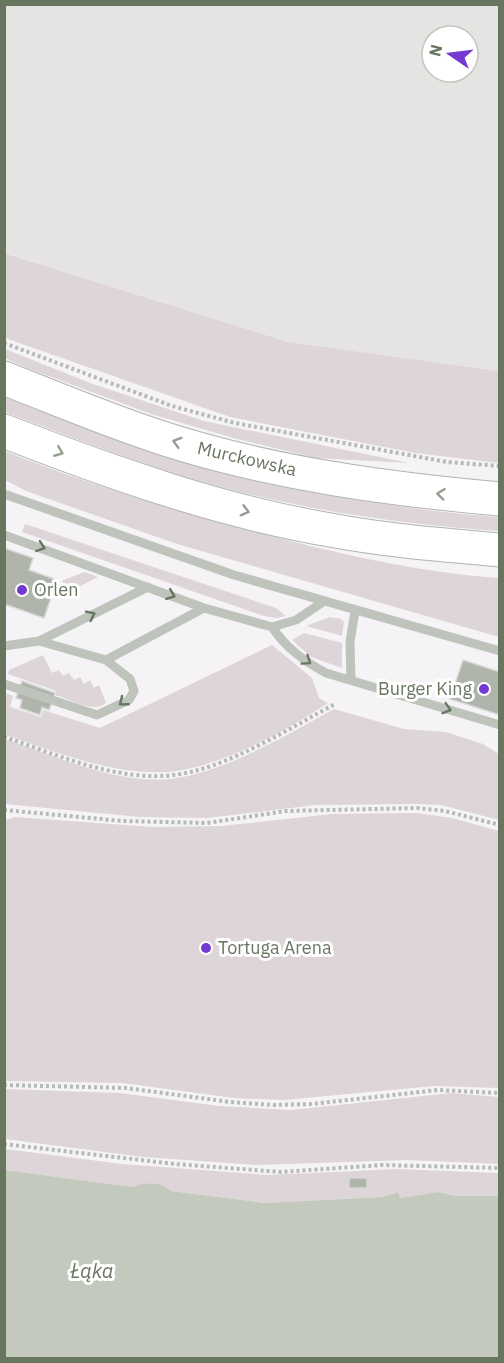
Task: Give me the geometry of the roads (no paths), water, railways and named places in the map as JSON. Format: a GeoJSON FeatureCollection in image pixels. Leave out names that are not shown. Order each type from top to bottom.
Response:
{"type":"FeatureCollection","features":[{"type":"Feature","properties":{"kind":"highway","name":"Murckowska"},"geometry":{"type":"LineString","coordinates":[[4,378],[164,439],[229,457],[348,480],[441,494],[500,499]]}},
{"type":"Feature","properties":{"kind":"highway"},"geometry":{"type":"LineString","coordinates":[[4,431],[99,468],[257,514],[336,531],[500,550]]}},
{"type":"Feature","properties":{"kind":"lane"},"geometry":{"type":"LineString","coordinates":[[4,494],[234,575],[500,651]]}},
{"type":"Feature","properties":{"kind":"lane"},"geometry":{"type":"LineString","coordinates":[[4,535],[204,608],[272,627],[296,620],[323,602]]}},
{"type":"Feature","properties":{"kind":"lane"},"geometry":{"type":"LineString","coordinates":[[4,646],[39,641],[148,587]]}},
{"type":"Feature","properties":{"kind":"lane"},"geometry":{"type":"LineString","coordinates":[[106,660],[204,608]]}},
{"type":"Feature","properties":{"kind":"lane"},"geometry":{"type":"LineString","coordinates":[[351,680],[350,642],[355,611]]}},
{"type":"Feature","properties":{"kind":"lane"},"geometry":{"type":"LineString","coordinates":[[272,627],[282,643],[307,663],[326,672],[500,725]]}},
{"type":"Feature","properties":{"kind":"lane"},"geometry":{"type":"LineString","coordinates":[[4,684],[98,715],[129,700],[134,691],[130,679],[106,660],[39,641]]}},
{"type":"Feature","properties":{"kind":"water","name":"Łąka"},"geometry":{"type":"Polygon","coordinates":[[[5,1170],[132,1187],[147,1183],[157,1184],[171,1191],[265,1203],[382,1197],[398,1192],[400,1198],[438,1192],[457,1196],[499,1196],[499,1358],[5,1358],[5,1170]]]}},
{"type":"Feature","properties":{"kind":"place","name":"Orlen"},"geometry":{"type":"Point","coordinates":[22,590]}},
{"type":"Feature","properties":{"kind":"place","name":"Burger King"},"geometry":{"type":"Point","coordinates":[484,689]}},
{"type":"Feature","properties":{"kind":"place","name":"Tortuga Arena"},"geometry":{"type":"Point","coordinates":[206,948]}}]}
